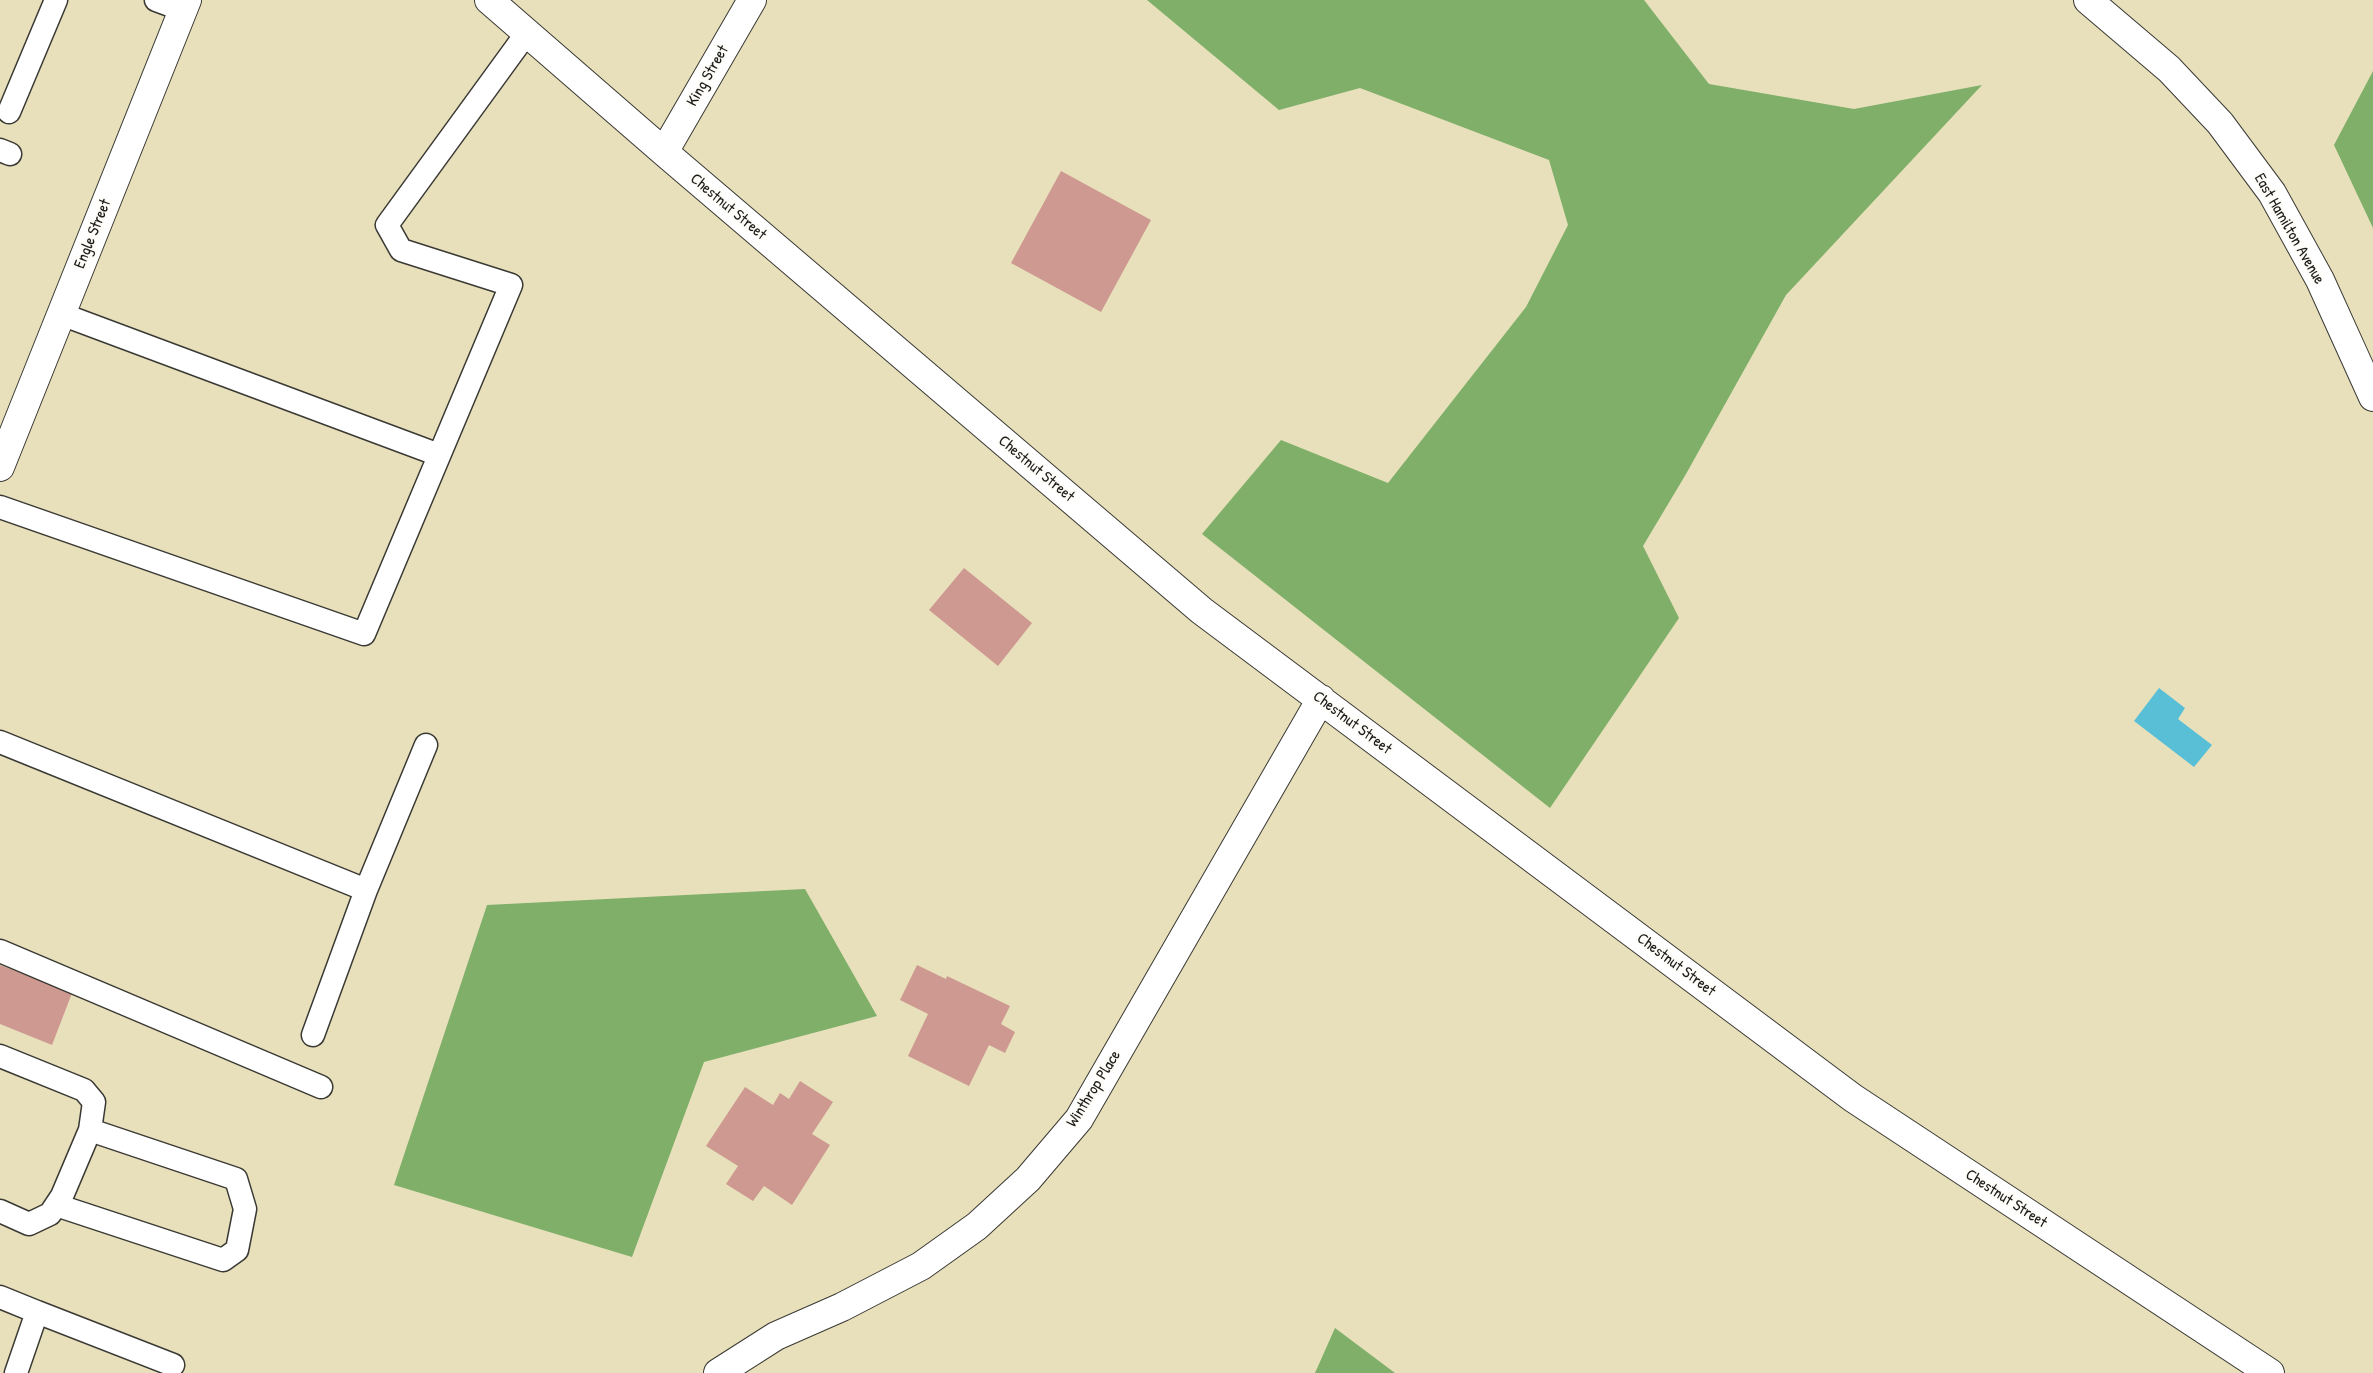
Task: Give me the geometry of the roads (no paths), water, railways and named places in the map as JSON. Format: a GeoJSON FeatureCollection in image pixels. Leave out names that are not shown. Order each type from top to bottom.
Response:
{"type":"FeatureCollection","features":[{"type":"Feature","properties":{"kind":"street","name":"Chestnut Street"},"geometry":{"type":"LineString","coordinates":[[488,0],[1202,610],[1853,1098],[2270,1373]]}},
{"type":"Feature","properties":{"kind":"street","name":"King Street"},"geometry":{"type":"LineString","coordinates":[[664,152],[752,0]]}},
{"type":"Feature","properties":{"kind":"street","name":"East Hamilton Avenue"},"geometry":{"type":"LineString","coordinates":[[2088,0],[2168,69],[2220,123],[2272,193],[2320,280],[2373,397]]}},
{"type":"Feature","properties":{"kind":"street","name":"Engle Street"},"geometry":{"type":"LineString","coordinates":[[0,467],[185,5]]}},
{"type":"Feature","properties":{"kind":"street","name":"Winthrop Place"},"geometry":{"type":"LineString","coordinates":[[718,1373],[776,1336],[842,1307],[921,1266],[977,1226],[1028,1179],[1078,1119],[1321,700]]}},
{"type":"Feature","properties":{"kind":"lane"},"geometry":{"type":"LineString","coordinates":[[9,112],[56,0]]}},
{"type":"Feature","properties":{"kind":"lane"},"geometry":{"type":"LineString","coordinates":[[156,0],[185,5]]}},
{"type":"Feature","properties":{"kind":"lane"},"geometry":{"type":"LineString","coordinates":[[0,507],[364,634],[511,285],[401,250],[387,225],[526,34]]}},
{"type":"Feature","properties":{"kind":"lane"},"geometry":{"type":"LineString","coordinates":[[61,314],[439,455]]}},
{"type":"Feature","properties":{"kind":"lane"},"geometry":{"type":"LineString","coordinates":[[0,742],[366,890]]}},
{"type":"Feature","properties":{"kind":"lane"},"geometry":{"type":"LineString","coordinates":[[313,1035],[366,890],[426,745]]}},
{"type":"Feature","properties":{"kind":"lane"},"geometry":{"type":"LineString","coordinates":[[0,951],[321,1086]]}},
{"type":"Feature","properties":{"kind":"lane"},"geometry":{"type":"LineString","coordinates":[[0,1056],[84,1090],[94,1102],[90,1130],[56,1205],[50,1214],[29,1224],[0,1211]]}},
{"type":"Feature","properties":{"kind":"lane"},"geometry":{"type":"LineString","coordinates":[[56,1205],[223,1260],[237,1250],[245,1209],[236,1179],[90,1130]]}},
{"type":"Feature","properties":{"kind":"lane"},"geometry":{"type":"LineString","coordinates":[[0,1297],[173,1365]]}},
{"type":"Feature","properties":{"kind":"lane"},"geometry":{"type":"LineString","coordinates":[[16,1373],[37,1312]]}},
{"type":"Feature","properties":{"kind":"water"},"geometry":{"type":"Polygon","coordinates":[[[2159,688],[2185,708],[2178,719],[2212,745],[2194,767],[2134,721],[2159,688]]]}}]}
